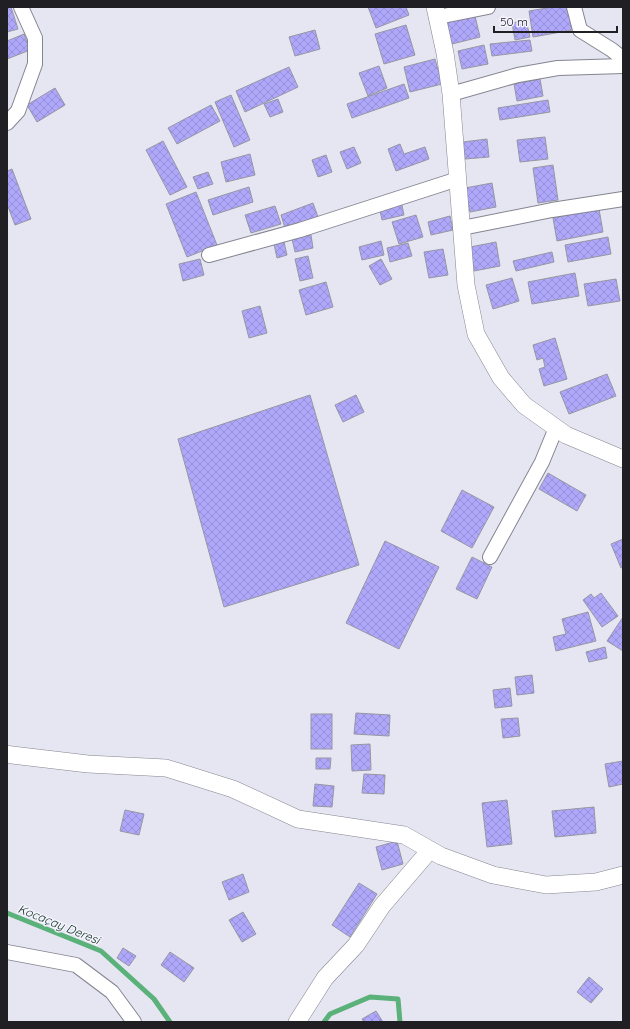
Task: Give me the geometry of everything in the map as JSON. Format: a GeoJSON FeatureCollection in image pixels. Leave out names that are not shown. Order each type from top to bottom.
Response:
{"type":"FeatureCollection","features":[{"type":"Feature","properties":{"kind":"street"},"geometry":{"type":"LineString","coordinates":[[7,123],[18,111],[35,64],[34,38],[21,7]]}},
{"type":"Feature","properties":{"kind":"street"},"geometry":{"type":"LineString","coordinates":[[488,7],[436,12],[451,94],[466,285],[476,334],[501,378],[524,405],[566,435],[623,460]]}},
{"type":"Feature","properties":{"kind":"street"},"geometry":{"type":"LineString","coordinates":[[574,7],[580,30],[612,50],[623,59]]}},
{"type":"Feature","properties":{"kind":"street"},"geometry":{"type":"LineString","coordinates":[[451,94],[518,75],[558,68],[623,66]]}},
{"type":"Feature","properties":{"kind":"street"},"geometry":{"type":"LineString","coordinates":[[208,255],[300,230],[458,179]]}},
{"type":"Feature","properties":{"kind":"street"},"geometry":{"type":"LineString","coordinates":[[462,228],[552,210],[623,199]]}},
{"type":"Feature","properties":{"kind":"street"},"geometry":{"type":"LineString","coordinates":[[490,557],[542,462],[556,428]]}},
{"type":"Feature","properties":{"kind":"street"},"geometry":{"type":"LineString","coordinates":[[7,754],[88,764],[166,768],[233,789],[298,819],[404,835],[441,856],[493,875],[546,885],[596,882],[623,875]]}},
{"type":"Feature","properties":{"kind":"street"},"geometry":{"type":"LineString","coordinates":[[297,1022],[325,978],[356,945],[382,906],[430,850]]}},
{"type":"Feature","properties":{"kind":"street"},"geometry":{"type":"LineString","coordinates":[[7,952],[76,965],[112,992],[134,1022]]}},
{"type":"Feature","properties":{"kind":"building"},"geometry":{"type":"Polygon","coordinates":[[[7,7],[11,7],[18,29],[7,32],[7,7]]]}},
{"type":"Feature","properties":{"kind":"building"},"geometry":{"type":"Polygon","coordinates":[[[368,7],[406,7],[409,15],[376,28],[368,7]]]}},
{"type":"Feature","properties":{"kind":"building"},"geometry":{"type":"Polygon","coordinates":[[[553,7],[568,7],[572,30],[533,37],[529,11],[553,7]]]}},
{"type":"Feature","properties":{"kind":"building"},"geometry":{"type":"Polygon","coordinates":[[[475,16],[480,37],[452,44],[447,22],[475,16]]]}},
{"type":"Feature","properties":{"kind":"building"},"geometry":{"type":"Polygon","coordinates":[[[526,20],[530,37],[515,40],[512,23],[526,20]]]}},
{"type":"Feature","properties":{"kind":"building"},"geometry":{"type":"Polygon","coordinates":[[[406,25],[415,55],[384,64],[375,34],[406,25]]]}},
{"type":"Feature","properties":{"kind":"building"},"geometry":{"type":"Polygon","coordinates":[[[315,30],[320,49],[295,56],[289,37],[315,30]]]}},
{"type":"Feature","properties":{"kind":"building"},"geometry":{"type":"Polygon","coordinates":[[[24,34],[30,50],[7,59],[7,41],[24,34]]]}},
{"type":"Feature","properties":{"kind":"building"},"geometry":{"type":"Polygon","coordinates":[[[530,40],[532,51],[492,56],[490,44],[530,40]]]}},
{"type":"Feature","properties":{"kind":"building"},"geometry":{"type":"Polygon","coordinates":[[[484,45],[488,64],[462,69],[458,51],[484,45]]]}},
{"type":"Feature","properties":{"kind":"building"},"geometry":{"type":"Polygon","coordinates":[[[435,59],[442,84],[410,92],[404,67],[435,59]]]}},
{"type":"Feature","properties":{"kind":"building"},"geometry":{"type":"Polygon","coordinates":[[[379,66],[387,88],[368,96],[359,73],[379,66]]]}},
{"type":"Feature","properties":{"kind":"building"},"geometry":{"type":"Polygon","coordinates":[[[289,67],[298,87],[245,112],[236,91],[289,67]]]}},
{"type":"Feature","properties":{"kind":"building"},"geometry":{"type":"Polygon","coordinates":[[[540,79],[543,96],[517,101],[514,84],[540,79]]]}},
{"type":"Feature","properties":{"kind":"building"},"geometry":{"type":"Polygon","coordinates":[[[404,84],[409,98],[352,118],[347,104],[404,84]]]}},
{"type":"Feature","properties":{"kind":"building"},"geometry":{"type":"Polygon","coordinates":[[[55,88],[65,105],[37,122],[27,105],[55,88]]]}},
{"type":"Feature","properties":{"kind":"building"},"geometry":{"type":"Polygon","coordinates":[[[231,95],[250,140],[234,147],[215,102],[231,95]]]}},
{"type":"Feature","properties":{"kind":"building"},"geometry":{"type":"Polygon","coordinates":[[[278,99],[283,112],[270,117],[264,104],[278,99]]]}},
{"type":"Feature","properties":{"kind":"building"},"geometry":{"type":"Polygon","coordinates":[[[548,100],[550,112],[500,120],[498,108],[548,100]]]}},
{"type":"Feature","properties":{"kind":"building"},"geometry":{"type":"Polygon","coordinates":[[[211,105],[220,121],[177,144],[168,128],[211,105]]]}},
{"type":"Feature","properties":{"kind":"building"},"geometry":{"type":"Polygon","coordinates":[[[545,137],[548,159],[520,162],[517,140],[545,137]]]}},
{"type":"Feature","properties":{"kind":"building"},"geometry":{"type":"Polygon","coordinates":[[[487,139],[489,157],[465,159],[463,142],[487,139]]]}},
{"type":"Feature","properties":{"kind":"building"},"geometry":{"type":"Polygon","coordinates":[[[163,141],[187,187],[170,195],[146,150],[163,141]]]}},
{"type":"Feature","properties":{"kind":"building"},"geometry":{"type":"Polygon","coordinates":[[[400,144],[404,154],[425,147],[429,159],[396,171],[388,149],[400,144]]]}},
{"type":"Feature","properties":{"kind":"building"},"geometry":{"type":"Polygon","coordinates":[[[354,147],[361,163],[347,169],[340,152],[354,147]]]}},
{"type":"Feature","properties":{"kind":"building"},"geometry":{"type":"Polygon","coordinates":[[[250,154],[255,175],[226,182],[221,162],[250,154]]]}},
{"type":"Feature","properties":{"kind":"building"},"geometry":{"type":"Polygon","coordinates":[[[326,155],[332,172],[318,177],[312,160],[326,155]]]}},
{"type":"Feature","properties":{"kind":"building"},"geometry":{"type":"Polygon","coordinates":[[[553,165],[558,200],[538,203],[533,168],[553,165]]]}},
{"type":"Feature","properties":{"kind":"building"},"geometry":{"type":"Polygon","coordinates":[[[12,169],[31,219],[15,225],[7,204],[7,171],[12,169]]]}},
{"type":"Feature","properties":{"kind":"building"},"geometry":{"type":"Polygon","coordinates":[[[208,172],[213,184],[198,189],[193,177],[208,172]]]}},
{"type":"Feature","properties":{"kind":"building"},"geometry":{"type":"Polygon","coordinates":[[[492,183],[496,207],[470,212],[465,188],[492,183]]]}},
{"type":"Feature","properties":{"kind":"building"},"geometry":{"type":"Polygon","coordinates":[[[249,187],[253,202],[213,215],[208,200],[249,187]]]}},
{"type":"Feature","properties":{"kind":"building"},"geometry":{"type":"Polygon","coordinates":[[[196,192],[217,245],[187,257],[166,204],[196,192]]]}},
{"type":"Feature","properties":{"kind":"building"},"geometry":{"type":"Polygon","coordinates":[[[401,201],[404,215],[382,220],[379,206],[401,201]]]}},
{"type":"Feature","properties":{"kind":"building"},"geometry":{"type":"Polygon","coordinates":[[[313,203],[318,217],[285,228],[281,215],[313,203]]]}},
{"type":"Feature","properties":{"kind":"building"},"geometry":{"type":"Polygon","coordinates":[[[275,206],[281,224],[251,233],[245,215],[275,206]]]}},
{"type":"Feature","properties":{"kind":"building"},"geometry":{"type":"Polygon","coordinates":[[[599,209],[603,232],[557,241],[553,218],[599,209]]]}},
{"type":"Feature","properties":{"kind":"building"},"geometry":{"type":"Polygon","coordinates":[[[416,215],[423,237],[399,244],[392,222],[416,215]]]}},
{"type":"Feature","properties":{"kind":"building"},"geometry":{"type":"Polygon","coordinates":[[[450,216],[453,230],[431,235],[428,222],[450,216]]]}},
{"type":"Feature","properties":{"kind":"building"},"geometry":{"type":"Polygon","coordinates":[[[311,235],[313,248],[295,252],[292,239],[311,235]]]}},
{"type":"Feature","properties":{"kind":"building"},"geometry":{"type":"Polygon","coordinates":[[[608,237],[611,254],[568,262],[565,245],[608,237]]]}},
{"type":"Feature","properties":{"kind":"building"},"geometry":{"type":"Polygon","coordinates":[[[381,241],[384,255],[362,260],[359,247],[381,241]]]}},
{"type":"Feature","properties":{"kind":"building"},"geometry":{"type":"Polygon","coordinates":[[[284,242],[287,255],[277,258],[274,244],[284,242]]]}},
{"type":"Feature","properties":{"kind":"building"},"geometry":{"type":"Polygon","coordinates":[[[496,242],[500,266],[474,271],[470,247],[496,242]]]}},
{"type":"Feature","properties":{"kind":"building"},"geometry":{"type":"Polygon","coordinates":[[[408,243],[412,256],[390,262],[387,248],[408,243]]]}},
{"type":"Feature","properties":{"kind":"building"},"geometry":{"type":"Polygon","coordinates":[[[443,249],[448,275],[429,278],[424,252],[443,249]]]}},
{"type":"Feature","properties":{"kind":"building"},"geometry":{"type":"Polygon","coordinates":[[[552,252],[554,262],[516,271],[513,261],[552,252]]]}},
{"type":"Feature","properties":{"kind":"building"},"geometry":{"type":"Polygon","coordinates":[[[308,256],[313,278],[300,281],[295,259],[308,256]]]}},
{"type":"Feature","properties":{"kind":"building"},"geometry":{"type":"Polygon","coordinates":[[[200,259],[204,275],[183,281],[179,264],[200,259]]]}},
{"type":"Feature","properties":{"kind":"building"},"geometry":{"type":"Polygon","coordinates":[[[381,259],[392,279],[380,285],[369,266],[381,259]]]}},
{"type":"Feature","properties":{"kind":"building"},"geometry":{"type":"Polygon","coordinates":[[[575,273],[579,296],[532,304],[528,282],[575,273]]]}},
{"type":"Feature","properties":{"kind":"building"},"geometry":{"type":"Polygon","coordinates":[[[512,278],[519,301],[493,309],[486,285],[512,278]]]}},
{"type":"Feature","properties":{"kind":"building"},"geometry":{"type":"Polygon","coordinates":[[[616,279],[620,301],[588,306],[584,284],[616,279]]]}},
{"type":"Feature","properties":{"kind":"building"},"geometry":{"type":"Polygon","coordinates":[[[326,282],[333,307],[306,315],[299,290],[326,282]]]}},
{"type":"Feature","properties":{"kind":"building"},"geometry":{"type":"Polygon","coordinates":[[[260,306],[267,333],[249,338],[242,311],[260,306]]]}},
{"type":"Feature","properties":{"kind":"building"},"geometry":{"type":"Polygon","coordinates":[[[555,338],[567,379],[544,386],[539,369],[545,367],[543,358],[537,360],[533,345],[555,338]]]}},
{"type":"Feature","properties":{"kind":"building"},"geometry":{"type":"Polygon","coordinates":[[[607,374],[616,396],[569,414],[560,392],[607,374]]]}},
{"type":"Feature","properties":{"kind":"building"},"geometry":{"type":"Polygon","coordinates":[[[310,395],[359,565],[224,607],[178,439],[310,395]]]}},
{"type":"Feature","properties":{"kind":"building"},"geometry":{"type":"Polygon","coordinates":[[[356,395],[364,412],[343,422],[335,405],[356,395]]]}},
{"type":"Feature","properties":{"kind":"building"},"geometry":{"type":"Polygon","coordinates":[[[548,473],[586,495],[577,511],[539,489],[548,473]]]}},
{"type":"Feature","properties":{"kind":"building"},"geometry":{"type":"Polygon","coordinates":[[[462,490],[494,507],[472,548],[441,531],[462,490]]]}},
{"type":"Feature","properties":{"kind":"building"},"geometry":{"type":"Polygon","coordinates":[[[623,539],[623,567],[621,568],[611,544],[623,539]]]}},
{"type":"Feature","properties":{"kind":"building"},"geometry":{"type":"Polygon","coordinates":[[[385,541],[439,567],[399,649],[346,623],[385,541]]]}},
{"type":"Feature","properties":{"kind":"building"},"geometry":{"type":"Polygon","coordinates":[[[472,557],[492,567],[477,599],[456,589],[472,557]]]}},
{"type":"Feature","properties":{"kind":"building"},"geometry":{"type":"Polygon","coordinates":[[[601,593],[618,616],[602,627],[583,600],[591,594],[594,598],[601,593]]]}},
{"type":"Feature","properties":{"kind":"building"},"geometry":{"type":"Polygon","coordinates":[[[588,612],[596,641],[556,651],[553,637],[566,634],[562,619],[588,612]]]}},
{"type":"Feature","properties":{"kind":"building"},"geometry":{"type":"Polygon","coordinates":[[[623,617],[623,651],[607,641],[623,617]]]}},
{"type":"Feature","properties":{"kind":"building"},"geometry":{"type":"Polygon","coordinates":[[[605,647],[607,658],[589,662],[586,652],[605,647]]]}},
{"type":"Feature","properties":{"kind":"building"},"geometry":{"type":"Polygon","coordinates":[[[532,675],[534,693],[517,695],[515,677],[532,675]]]}},
{"type":"Feature","properties":{"kind":"building"},"geometry":{"type":"Polygon","coordinates":[[[510,688],[512,706],[495,708],[493,690],[510,688]]]}},
{"type":"Feature","properties":{"kind":"building"},"geometry":{"type":"Polygon","coordinates":[[[356,713],[390,715],[389,736],[354,734],[356,713]]]}},
{"type":"Feature","properties":{"kind":"building"},"geometry":{"type":"Polygon","coordinates":[[[311,714],[332,714],[332,749],[311,749],[311,714]]]}},
{"type":"Feature","properties":{"kind":"building"},"geometry":{"type":"Polygon","coordinates":[[[518,718],[520,736],[503,738],[501,719],[518,718]]]}},
{"type":"Feature","properties":{"kind":"building"},"geometry":{"type":"Polygon","coordinates":[[[370,744],[371,770],[352,771],[351,745],[370,744]]]}},
{"type":"Feature","properties":{"kind":"building"},"geometry":{"type":"Polygon","coordinates":[[[316,758],[331,758],[330,769],[316,769],[316,758]]]}},
{"type":"Feature","properties":{"kind":"building"},"geometry":{"type":"Polygon","coordinates":[[[623,761],[623,784],[609,787],[605,764],[623,761]]]}},
{"type":"Feature","properties":{"kind":"building"},"geometry":{"type":"Polygon","coordinates":[[[364,774],[385,775],[384,794],[362,793],[364,774]]]}},
{"type":"Feature","properties":{"kind":"building"},"geometry":{"type":"Polygon","coordinates":[[[315,784],[334,786],[332,807],[313,806],[315,784]]]}},
{"type":"Feature","properties":{"kind":"building"},"geometry":{"type":"Polygon","coordinates":[[[507,800],[512,844],[487,847],[482,803],[507,800]]]}},
{"type":"Feature","properties":{"kind":"building"},"geometry":{"type":"Polygon","coordinates":[[[594,807],[596,833],[555,837],[552,811],[594,807]]]}},
{"type":"Feature","properties":{"kind":"building"},"geometry":{"type":"Polygon","coordinates":[[[125,810],[144,814],[139,835],[120,831],[125,810]]]}},
{"type":"Feature","properties":{"kind":"building"},"geometry":{"type":"Polygon","coordinates":[[[397,841],[403,864],[382,870],[376,847],[397,841]]]}},
{"type":"Feature","properties":{"kind":"building"},"geometry":{"type":"Polygon","coordinates":[[[243,874],[249,892],[229,900],[222,882],[243,874]]]}},
{"type":"Feature","properties":{"kind":"building"},"geometry":{"type":"Polygon","coordinates":[[[359,883],[377,894],[350,937],[332,925],[359,883]]]}},
{"type":"Feature","properties":{"kind":"building"},"geometry":{"type":"Polygon","coordinates":[[[243,912],[256,934],[242,942],[229,920],[243,912]]]}},
{"type":"Feature","properties":{"kind":"building"},"geometry":{"type":"Polygon","coordinates":[[[123,948],[136,956],[129,966],[117,958],[123,948]]]}},
{"type":"Feature","properties":{"kind":"building"},"geometry":{"type":"Polygon","coordinates":[[[170,952],[194,968],[184,982],[161,965],[170,952]]]}},
{"type":"Feature","properties":{"kind":"building"},"geometry":{"type":"Polygon","coordinates":[[[589,977],[603,989],[591,1003],[577,992],[589,977]]]}},
{"type":"Feature","properties":{"kind":"building"},"geometry":{"type":"Polygon","coordinates":[[[376,1011],[383,1022],[364,1022],[362,1019],[376,1011]]]}},
{"type":"Feature","properties":{"kind":"waterway","name":"Kocaçay Deresi"},"geometry":{"type":"LineString","coordinates":[[7,913],[101,951],[154,999],[170,1022]]}},
{"type":"Feature","properties":{"kind":"waterway","name":"Kocaçay Deresi"},"geometry":{"type":"LineString","coordinates":[[324,1022],[330,1014],[370,997],[398,999],[400,1022]]}}]}
